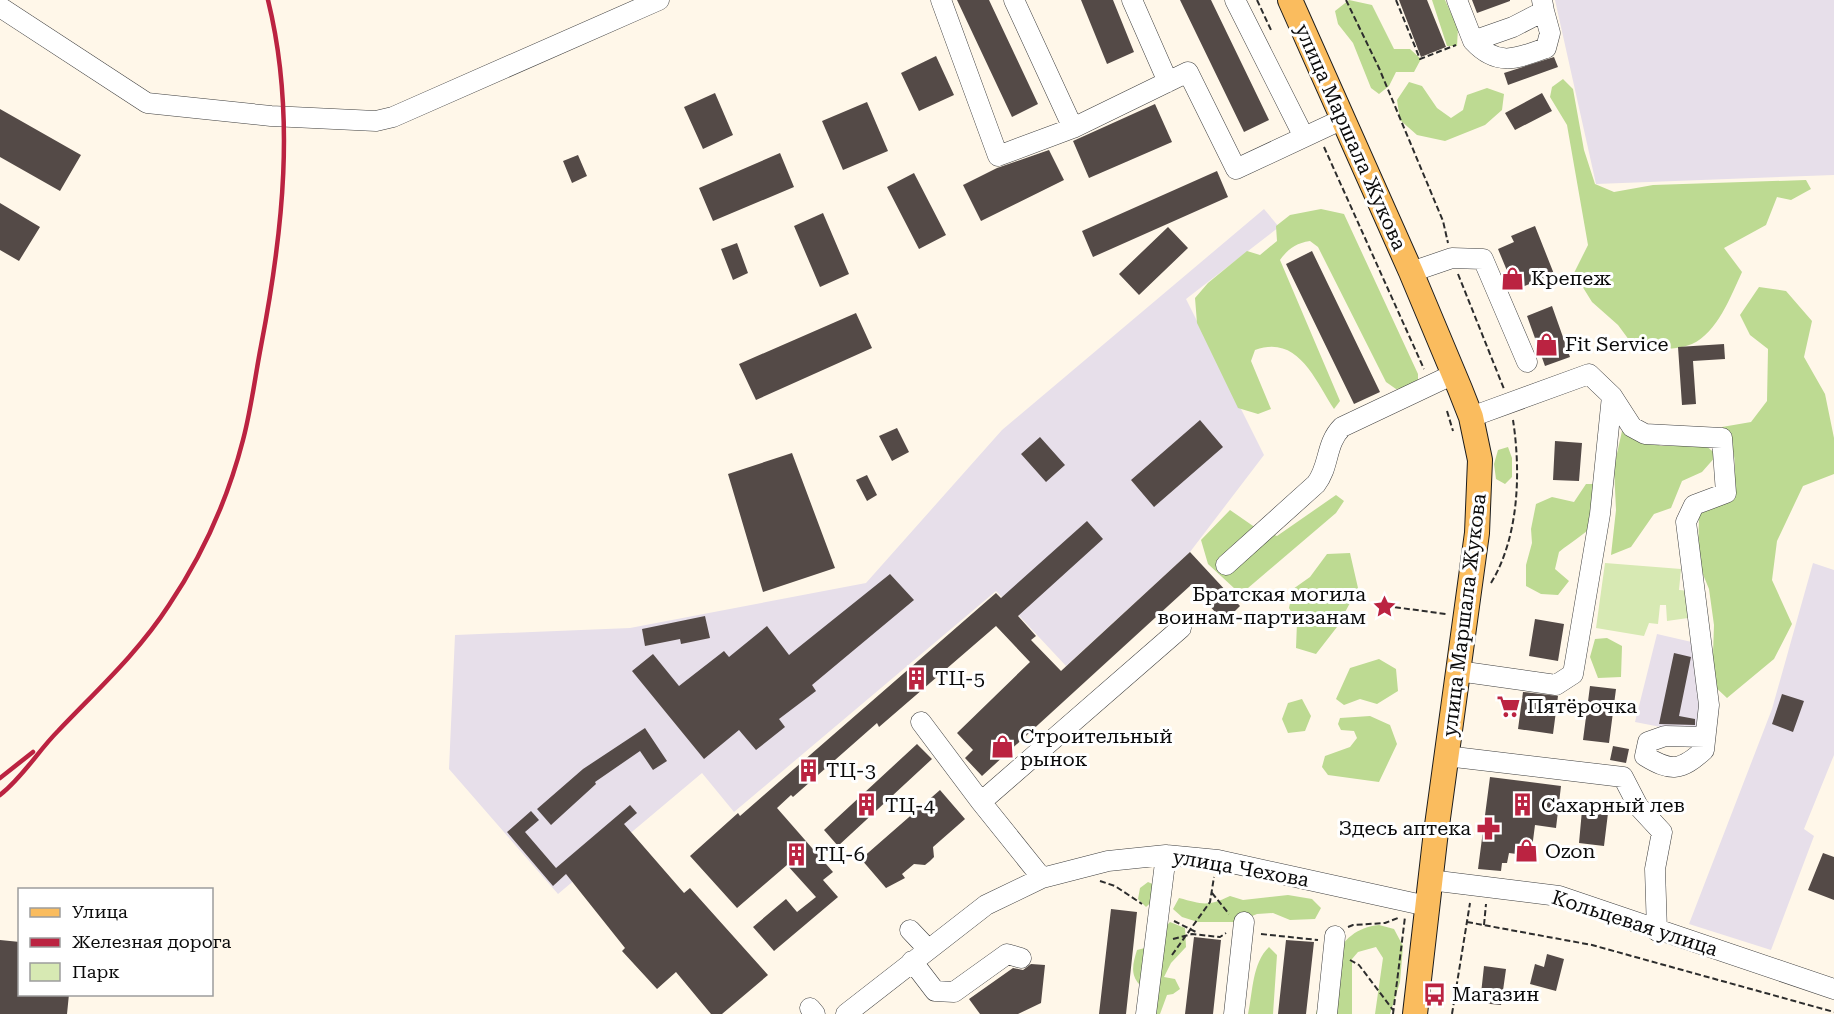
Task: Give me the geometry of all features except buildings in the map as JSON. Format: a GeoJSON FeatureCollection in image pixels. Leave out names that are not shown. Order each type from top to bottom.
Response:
{"type":"FeatureCollection","features":[{"type":"Feature","properties":{"kind":"main road","name":"улица Маршала Жукова"},"geometry":{"type":"LineString","coordinates":[[1290,0],[1412,272],[1454,374],[1471,417],[1479,460],[1479,511],[1427,906],[1404,1012]]}},
{"type":"Feature","properties":{"kind":"street"},"geometry":{"type":"LineString","coordinates":[[0,7],[147,103],[271,116],[376,121],[393,117],[659,0]]}},
{"type":"Feature","properties":{"kind":"street"},"geometry":{"type":"LineString","coordinates":[[941,0],[998,156],[1073,128],[1188,72],[1236,169],[1312,138],[1343,119]]}},
{"type":"Feature","properties":{"kind":"street"},"geometry":{"type":"LineString","coordinates":[[1014,0],[1073,128]]}},
{"type":"Feature","properties":{"kind":"street"},"geometry":{"type":"LineString","coordinates":[[1132,0],[1168,82]]}},
{"type":"Feature","properties":{"kind":"street"},"geometry":{"type":"LineString","coordinates":[[1235,0],[1312,138]]}},
{"type":"Feature","properties":{"kind":"street"},"geometry":{"type":"LineString","coordinates":[[1457,0],[1473,40],[1484,52],[1511,61],[1546,48],[1550,33],[1543,5],[1513,27],[1473,40]]}},
{"type":"Feature","properties":{"kind":"street"},"geometry":{"type":"LineString","coordinates":[[1412,272],[1452,258],[1482,259],[1527,362]]}},
{"type":"Feature","properties":{"kind":"street"},"geometry":{"type":"LineString","coordinates":[[1226,565],[1316,484],[1324,471],[1332,439],[1342,427],[1454,374]]}},
{"type":"Feature","properties":{"kind":"street"},"geometry":{"type":"LineString","coordinates":[[1471,417],[1589,374],[1612,396],[1632,427],[1646,434],[1722,438],[1726,492],[1694,505],[1686,522],[1709,705],[1705,737]]}},
{"type":"Feature","properties":{"kind":"street"},"geometry":{"type":"LineString","coordinates":[[1458,671],[1556,685],[1574,674],[1600,514],[1612,396]]}},
{"type":"Feature","properties":{"kind":"street"},"geometry":{"type":"LineString","coordinates":[[981,802],[1181,628]]}},
{"type":"Feature","properties":{"kind":"street"},"geometry":{"type":"LineString","coordinates":[[921,722],[981,802],[1002,838],[1042,878]]}},
{"type":"Feature","properties":{"kind":"street"},"geometry":{"type":"LineString","coordinates":[[1446,756],[1623,777],[1638,806],[1662,832],[1655,869],[1658,931]]}},
{"type":"Feature","properties":{"kind":"street"},"geometry":{"type":"LineString","coordinates":[[1146,1014],[1166,855]]}},
{"type":"Feature","properties":{"kind":"street","name":"улица Чехова"},"geometry":{"type":"LineString","coordinates":[[846,1014],[927,948],[986,905],[1042,878],[1107,861],[1166,855],[1218,860],[1427,906]]}},
{"type":"Feature","properties":{"kind":"street","name":"Кольцевая улица"},"geometry":{"type":"LineString","coordinates":[[1430,880],[1559,896],[1834,989]]}},
{"type":"Feature","properties":{"kind":"street"},"geometry":{"type":"LineString","coordinates":[[1234,1014],[1238,920]]}},
{"type":"Feature","properties":{"kind":"street"},"geometry":{"type":"LineString","coordinates":[[910,930],[927,948]]}},
{"type":"Feature","properties":{"kind":"street"},"geometry":{"type":"LineString","coordinates":[[1327,1014],[1335,939]]}},
{"type":"Feature","properties":{"kind":"street"},"geometry":{"type":"LineString","coordinates":[[912,961],[935,991],[954,992],[1007,954],[1021,958]]}},
{"type":"Feature","properties":{"kind":"path"},"geometry":{"type":"LineString","coordinates":[[1257,0],[1272,32]]}},
{"type":"Feature","properties":{"kind":"path"},"geometry":{"type":"LineString","coordinates":[[1396,0],[1420,59],[1473,40]]}},
{"type":"Feature","properties":{"kind":"path"},"geometry":{"type":"LineString","coordinates":[[1312,138],[1431,385],[1445,407],[1455,436]]}},
{"type":"Feature","properties":{"kind":"path"},"geometry":{"type":"LineString","coordinates":[[1386,606],[1446,614]]}},
{"type":"Feature","properties":{"kind":"path"},"geometry":{"type":"LineString","coordinates":[[1186,935],[1210,902],[1218,860]]}},
{"type":"Feature","properties":{"kind":"path"},"geometry":{"type":"LineString","coordinates":[[1097,880],[1115,886],[1135,900],[1200,934]]}},
{"type":"Feature","properties":{"kind":"path"},"geometry":{"type":"LineString","coordinates":[[1211,893],[1238,920]]}},
{"type":"Feature","properties":{"kind":"path"},"geometry":{"type":"LineString","coordinates":[[1484,925],[1486,898]]}},
{"type":"Feature","properties":{"kind":"path"},"geometry":{"type":"LineString","coordinates":[[1452,1014],[1470,903]]}},
{"type":"Feature","properties":{"kind":"path"},"geometry":{"type":"LineString","coordinates":[[1406,914],[1404,1012],[1359,965],[1347,959],[1335,939],[1353,925],[1385,923],[1406,914]]}},
{"type":"Feature","properties":{"kind":"path"},"geometry":{"type":"LineString","coordinates":[[1467,922],[1592,945],[1834,1012]]}},
{"type":"Feature","properties":{"kind":"path"},"geometry":{"type":"LineString","coordinates":[[1393,1014],[1404,1012]]}},
{"type":"Feature","properties":{"kind":"shaded area"},"geometry":{"type":"Polygon","coordinates":[[[1555,0],[1834,0],[1834,175],[1596,184],[1555,0]]]}},
{"type":"Feature","properties":{"kind":"shaded area"},"geometry":{"type":"Polygon","coordinates":[[[1264,209],[1279,227],[1186,299],[1264,455],[1190,552],[1066,666],[996,591],[734,812],[702,773],[558,894],[449,769],[455,635],[630,628],[866,583],[1002,430],[1264,209]]]}},
{"type":"Feature","properties":{"kind":"shaded area"},"geometry":{"type":"Polygon","coordinates":[[[1813,563],[1834,570],[1834,755],[1804,829],[1814,836],[1771,950],[1689,924],[1772,709],[1813,563]]]}},
{"type":"Feature","properties":{"kind":"shaded area"},"geometry":{"type":"Polygon","coordinates":[[[1657,634],[1696,643],[1702,735],[1635,722],[1657,634]]]}},
{"type":"Feature","properties":{"kind":"green space"},"geometry":{"type":"Polygon","coordinates":[[[1349,0],[1372,5],[1394,49],[1410,49],[1421,59],[1414,72],[1396,72],[1389,86],[1379,94],[1371,88],[1353,43],[1338,24],[1335,11],[1349,0]]]}},
{"type":"Feature","properties":{"kind":"green space"},"geometry":{"type":"Polygon","coordinates":[[[1432,0],[1445,0],[1458,28],[1457,46],[1447,46],[1432,0]]]}},
{"type":"Feature","properties":{"kind":"green space"},"geometry":{"type":"Polygon","coordinates":[[[1563,79],[1573,89],[1584,150],[1595,184],[1614,192],[1653,185],[1806,180],[1811,189],[1791,200],[1777,197],[1766,225],[1724,248],[1742,272],[1716,323],[1701,339],[1692,344],[1671,349],[1635,348],[1618,325],[1592,302],[1574,273],[1588,245],[1567,125],[1550,97],[1552,87],[1563,79]]]}},
{"type":"Feature","properties":{"kind":"green space"},"geometry":{"type":"Polygon","coordinates":[[[1409,82],[1422,86],[1437,108],[1451,118],[1463,110],[1467,95],[1487,88],[1504,94],[1502,110],[1485,125],[1445,141],[1417,135],[1400,120],[1397,100],[1409,82]]]}},
{"type":"Feature","properties":{"kind":"green space"},"geometry":{"type":"Polygon","coordinates":[[[1321,209],[1344,214],[1418,374],[1418,386],[1396,389],[1386,382],[1318,247],[1310,241],[1293,247],[1280,260],[1340,401],[1334,409],[1304,363],[1283,348],[1270,347],[1255,350],[1251,361],[1271,409],[1258,414],[1238,408],[1197,323],[1195,298],[1208,283],[1247,251],[1260,255],[1277,241],[1276,226],[1290,215],[1321,209]]]}},
{"type":"Feature","properties":{"kind":"green space"},"geometry":{"type":"Polygon","coordinates":[[[1759,287],[1786,291],[1812,321],[1804,357],[1825,394],[1834,438],[1834,474],[1803,486],[1777,541],[1772,580],[1792,624],[1774,659],[1727,698],[1712,684],[1714,625],[1709,589],[1698,562],[1699,514],[1729,502],[1734,482],[1735,463],[1728,436],[1722,427],[1751,422],[1767,401],[1768,349],[1750,335],[1740,315],[1759,287]]]}},
{"type":"Feature","properties":{"kind":"green space"},"geometry":{"type":"Polygon","coordinates":[[[1622,431],[1661,446],[1705,445],[1717,455],[1702,472],[1682,481],[1671,508],[1654,514],[1631,547],[1611,555],[1616,510],[1614,467],[1622,431]]]}},
{"type":"Feature","properties":{"kind":"green space"},"geometry":{"type":"Polygon","coordinates":[[[1508,447],[1512,458],[1512,477],[1505,484],[1496,479],[1494,464],[1498,450],[1508,447]]]}},
{"type":"Feature","properties":{"kind":"green space"},"geometry":{"type":"Polygon","coordinates":[[[1586,484],[1598,484],[1595,519],[1587,531],[1559,552],[1555,569],[1569,581],[1558,595],[1541,594],[1526,586],[1526,565],[1532,543],[1531,529],[1536,504],[1552,497],[1574,502],[1586,484]]]}},
{"type":"Feature","properties":{"kind":"green space"},"geometry":{"type":"Polygon","coordinates":[[[1336,495],[1344,501],[1336,513],[1248,588],[1235,589],[1208,564],[1201,540],[1230,510],[1256,528],[1277,536],[1336,495]]]}},
{"type":"Feature","properties":{"kind":"green space"},"geometry":{"type":"Polygon","coordinates":[[[1350,553],[1358,588],[1337,627],[1316,654],[1296,648],[1297,622],[1289,608],[1293,589],[1310,577],[1327,554],[1350,553]]]}},
{"type":"Feature","properties":{"kind":"green space"},"geometry":{"type":"Polygon","coordinates":[[[1605,563],[1681,569],[1679,590],[1691,591],[1695,617],[1667,621],[1666,605],[1660,605],[1658,624],[1649,623],[1644,636],[1596,628],[1605,563]]]}},
{"type":"Feature","properties":{"kind":"green space"},"geometry":{"type":"Polygon","coordinates":[[[1607,638],[1622,646],[1621,677],[1598,678],[1590,657],[1595,639],[1607,638]]]}},
{"type":"Feature","properties":{"kind":"green space"},"geometry":{"type":"Polygon","coordinates":[[[1379,659],[1396,669],[1398,691],[1377,704],[1360,699],[1344,705],[1336,699],[1350,668],[1379,659]]]}},
{"type":"Feature","properties":{"kind":"green space"},"geometry":{"type":"Polygon","coordinates":[[[1302,699],[1311,716],[1305,731],[1288,733],[1282,719],[1288,703],[1302,699]]]}},
{"type":"Feature","properties":{"kind":"green space"},"geometry":{"type":"Polygon","coordinates":[[[1370,716],[1390,725],[1397,744],[1379,782],[1328,775],[1322,767],[1325,756],[1350,747],[1357,738],[1354,731],[1341,730],[1338,724],[1340,718],[1370,716]]]}},
{"type":"Feature","properties":{"kind":"green space"},"geometry":{"type":"Polygon","coordinates":[[[1148,882],[1157,886],[1155,899],[1146,907],[1138,899],[1140,888],[1148,882]]]}},
{"type":"Feature","properties":{"kind":"green space"},"geometry":{"type":"Polygon","coordinates":[[[1288,895],[1312,899],[1321,908],[1315,919],[1290,920],[1273,913],[1257,914],[1237,922],[1198,922],[1182,917],[1173,909],[1179,898],[1204,903],[1216,902],[1230,896],[1243,900],[1288,895]]]}},
{"type":"Feature","properties":{"kind":"green space"},"geometry":{"type":"Polygon","coordinates":[[[1170,922],[1185,928],[1186,947],[1171,963],[1164,977],[1175,979],[1180,989],[1167,995],[1160,1014],[1147,1014],[1160,932],[1170,922]]]}},
{"type":"Feature","properties":{"kind":"green space"},"geometry":{"type":"Polygon","coordinates":[[[1379,925],[1394,929],[1403,946],[1400,982],[1390,1014],[1375,1014],[1383,958],[1376,947],[1358,952],[1352,959],[1352,1014],[1316,1014],[1328,971],[1342,945],[1364,928],[1379,925]]]}},
{"type":"Feature","properties":{"kind":"green space"},"geometry":{"type":"Polygon","coordinates":[[[1269,947],[1277,955],[1273,1014],[1248,1014],[1256,969],[1269,947]]]}},
{"type":"Feature","properties":{"kind":"green space"},"geometry":{"type":"Polygon","coordinates":[[[1145,948],[1148,977],[1139,984],[1133,972],[1134,964],[1137,950],[1145,948]]]}},
{"type":"Feature","properties":{"kind":"railway"},"geometry":{"type":"LineString","coordinates":[[0,795],[116,671],[157,623],[203,547],[230,483],[251,405],[269,303],[280,216],[284,130],[282,86],[277,43],[268,0]]}},
{"type":"Feature","properties":{"kind":"railway"},"geometry":{"type":"LineString","coordinates":[[0,778],[33,752]]}},
{"type":"Feature","properties":{"kind":"place","name":"Крепеж"},"geometry":{"type":"Point","coordinates":[1513,278]}},
{"type":"Feature","properties":{"kind":"place","name":"Fit Service"},"geometry":{"type":"Point","coordinates":[1547,344]}},
{"type":"Feature","properties":{"kind":"place","name":"Братская могила воинам-партизанам"},"geometry":{"type":"Point","coordinates":[1384,606]}},
{"type":"Feature","properties":{"kind":"place","name":"ТЦ-5"},"geometry":{"type":"Point","coordinates":[917,678]}},
{"type":"Feature","properties":{"kind":"place","name":"Пятёрочка"},"geometry":{"type":"Point","coordinates":[1509,706]}},
{"type":"Feature","properties":{"kind":"place","name":"Строительный рынок"},"geometry":{"type":"Point","coordinates":[1002,747]}},
{"type":"Feature","properties":{"kind":"place","name":"ТЦ-3"},"geometry":{"type":"Point","coordinates":[808,770]}},
{"type":"Feature","properties":{"kind":"place","name":"ТЦ-4"},"geometry":{"type":"Point","coordinates":[867,805]}},
{"type":"Feature","properties":{"kind":"place","name":"Сахарный лев"},"geometry":{"type":"Point","coordinates":[1523,805]}},
{"type":"Feature","properties":{"kind":"place","name":"Здесь аптека"},"geometry":{"type":"Point","coordinates":[1489,828]}},
{"type":"Feature","properties":{"kind":"place","name":"Ozon"},"geometry":{"type":"Point","coordinates":[1527,851]}},
{"type":"Feature","properties":{"kind":"place","name":"ТЦ-6"},"geometry":{"type":"Point","coordinates":[797,854]}},
{"type":"Feature","properties":{"kind":"place","name":"Магазин"},"geometry":{"type":"Point","coordinates":[1434,994]}}]}
